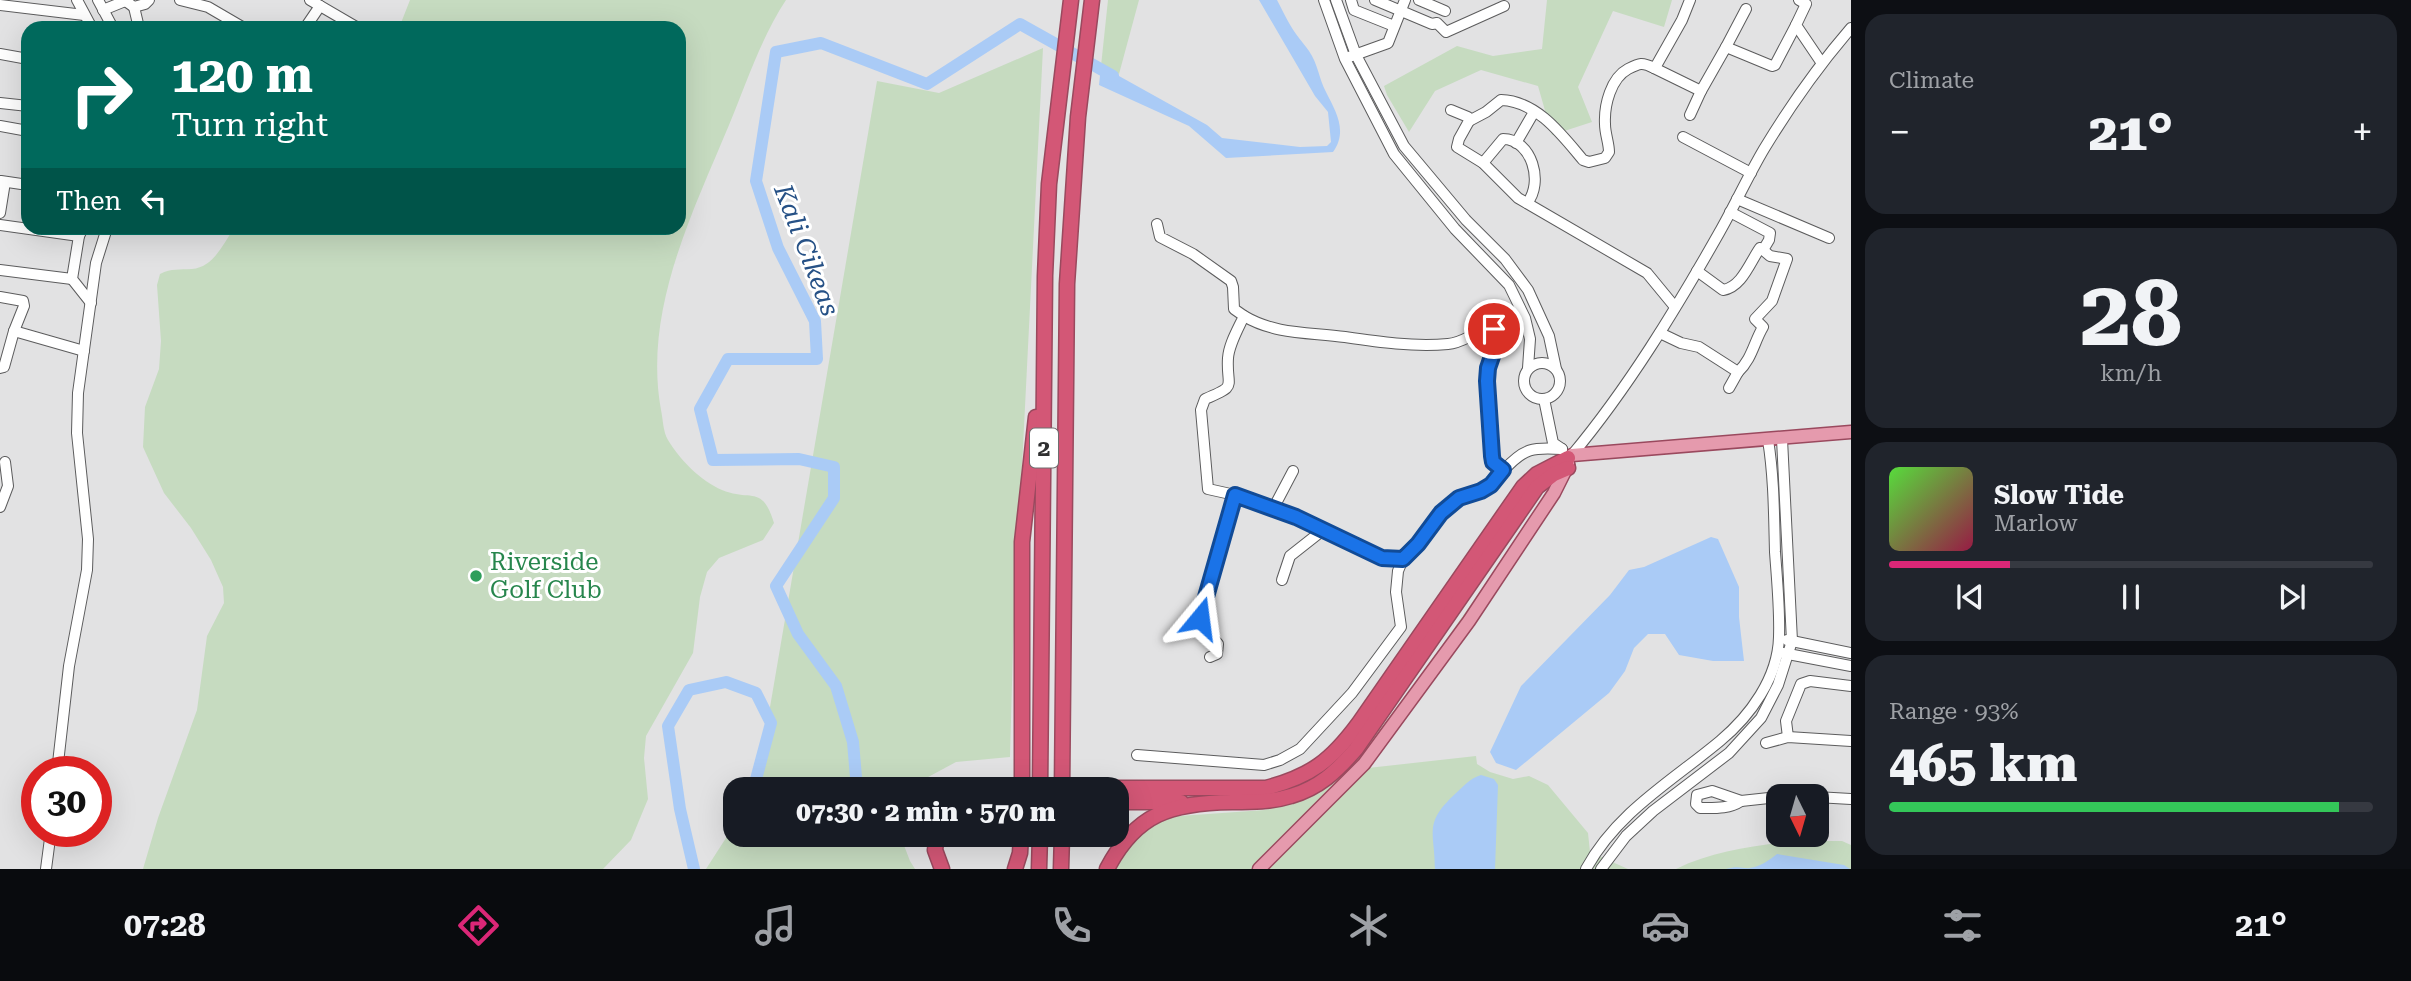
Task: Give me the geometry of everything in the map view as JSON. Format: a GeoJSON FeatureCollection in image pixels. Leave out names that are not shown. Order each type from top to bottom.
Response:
{"type":"FeatureCollection","features":[{"type":"Feature","properties":{"kind":"highway","name":"2"},"geometry":{"type":"LineString","coordinates":[[1040,777],[1049,184],[1071,0]]}},
{"type":"Feature","properties":{"kind":"highway","name":"2"},"geometry":{"type":"LineString","coordinates":[[1062,777],[1067,284],[1078,117],[1092,0]]}},
{"type":"Feature","properties":{"kind":"highway"},"geometry":{"type":"LineString","coordinates":[[1022,777],[1022,542],[1045,334]]}},
{"type":"Feature","properties":{"kind":"highway"},"geometry":{"type":"LineString","coordinates":[[1129,788],[1266,788],[1293,781],[1317,768],[1331,757],[1359,723],[1523,487],[1537,474],[1567,457]]}},
{"type":"Feature","properties":{"kind":"highway"},"geometry":{"type":"LineString","coordinates":[[1129,802],[1265,801],[1289,797],[1317,785],[1340,767],[1356,749],[1537,487],[1554,474],[1567,457]]}},
{"type":"Feature","properties":{"kind":"highway"},"geometry":{"type":"LineString","coordinates":[[1107,869],[1116,851],[1133,830],[1151,817],[1200,802]]}},
{"type":"Feature","properties":{"kind":"highway"},"geometry":{"type":"LineString","coordinates":[[926,847],[932,869]]}},
{"type":"Feature","properties":{"kind":"highway"},"geometry":{"type":"LineString","coordinates":[[936,847],[942,869]]}},
{"type":"Feature","properties":{"kind":"highway"},"geometry":{"type":"LineString","coordinates":[[1015,869],[1020,847]]}},
{"type":"Feature","properties":{"kind":"highway"},"geometry":{"type":"LineString","coordinates":[[1039,869],[1040,847]]}},
{"type":"Feature","properties":{"kind":"highway"},"geometry":{"type":"LineString","coordinates":[[1061,869],[1062,847]]}},
{"type":"Feature","properties":{"kind":"main road"},"geometry":{"type":"LineString","coordinates":[[1259,869],[1364,764],[1469,621],[1554,493],[1567,457],[1591,462],[1776,443],[1851,432]]}},
{"type":"Feature","properties":{"kind":"main road"},"geometry":{"type":"LineString","coordinates":[[1776,443],[1851,440]]}},
{"type":"Feature","properties":{"kind":"street"},"geometry":{"type":"LineString","coordinates":[[77,0],[88,21]]}},
{"type":"Feature","properties":{"kind":"street"},"geometry":{"type":"LineString","coordinates":[[109,21],[101,5],[125,0],[134,7],[137,21]]}},
{"type":"Feature","properties":{"kind":"street"},"geometry":{"type":"LineString","coordinates":[[134,7],[149,0]]}},
{"type":"Feature","properties":{"kind":"street"},"geometry":{"type":"LineString","coordinates":[[180,0],[208,7],[232,21]]}},
{"type":"Feature","properties":{"kind":"street"},"geometry":{"type":"LineString","coordinates":[[310,0],[346,21]]}},
{"type":"Feature","properties":{"kind":"street"},"geometry":{"type":"LineString","coordinates":[[1324,0],[1329,17],[1394,155],[1455,229],[1509,285],[1525,318],[1530,339],[1528,368],[1524,376],[1525,389],[1531,396],[1544,399],[1552,396],[1558,390],[1560,377],[1549,336],[1528,290],[1505,259],[1466,220],[1404,146],[1350,57],[1338,5]]}},
{"type":"Feature","properties":{"kind":"street"},"geometry":{"type":"LineString","coordinates":[[1351,0],[1354,10],[1394,26]]}},
{"type":"Feature","properties":{"kind":"street"},"geometry":{"type":"LineString","coordinates":[[1375,0],[1432,24],[1443,19],[1449,0]]}},
{"type":"Feature","properties":{"kind":"street"},"geometry":{"type":"LineString","coordinates":[[1350,57],[1388,43],[1405,0]]}},
{"type":"Feature","properties":{"kind":"street"},"geometry":{"type":"LineString","coordinates":[[1419,0],[1445,11]]}},
{"type":"Feature","properties":{"kind":"street"},"geometry":{"type":"LineString","coordinates":[[1654,68],[1682,20],[1690,0]]}},
{"type":"Feature","properties":{"kind":"street"},"geometry":{"type":"LineString","coordinates":[[1726,47],[1775,65],[1806,4],[1799,0]]}},
{"type":"Feature","properties":{"kind":"street"},"geometry":{"type":"LineString","coordinates":[[0,5],[85,15]]}},
{"type":"Feature","properties":{"kind":"street"},"geometry":{"type":"LineString","coordinates":[[1329,17],[1338,5]]}},
{"type":"Feature","properties":{"kind":"street"},"geometry":{"type":"LineString","coordinates":[[310,21],[320,6]]}},
{"type":"Feature","properties":{"kind":"street"},"geometry":{"type":"LineString","coordinates":[[1437,23],[1446,32],[1504,6]]}},
{"type":"Feature","properties":{"kind":"street"},"geometry":{"type":"LineString","coordinates":[[1690,115],[1700,91],[1746,9]]}},
{"type":"Feature","properties":{"kind":"street"},"geometry":{"type":"LineString","coordinates":[[1796,25],[1821,62]]}},
{"type":"Feature","properties":{"kind":"street"},"geometry":{"type":"LineString","coordinates":[[1567,457],[1602,418],[1660,333],[1764,149],[1821,62],[1851,27]]}},
{"type":"Feature","properties":{"kind":"street"},"geometry":{"type":"LineString","coordinates":[[0,54],[21,58]]}},
{"type":"Feature","properties":{"kind":"street"},"geometry":{"type":"LineString","coordinates":[[1675,307],[1647,273],[1510,191],[1483,163],[1457,147],[1458,139],[1469,121],[1501,100],[1516,103],[1534,112],[1560,131],[1583,160],[1598,161],[1605,158],[1609,152],[1605,114],[1615,80],[1620,74],[1639,63],[1646,63],[1700,91]]}},
{"type":"Feature","properties":{"kind":"street"},"geometry":{"type":"LineString","coordinates":[[0,103],[21,106]]}},
{"type":"Feature","properties":{"kind":"street"},"geometry":{"type":"LineString","coordinates":[[1451,110],[1468,117],[1469,121]]}},
{"type":"Feature","properties":{"kind":"street"},"geometry":{"type":"LineString","coordinates":[[1516,143],[1534,112]]}},
{"type":"Feature","properties":{"kind":"street"},"geometry":{"type":"LineString","coordinates":[[0,126],[21,130]]}},
{"type":"Feature","properties":{"kind":"street"},"geometry":{"type":"LineString","coordinates":[[1683,137],[1751,173]]}},
{"type":"Feature","properties":{"kind":"street"},"geometry":{"type":"LineString","coordinates":[[1483,163],[1503,139],[1511,139],[1516,143],[1532,161],[1535,173],[1534,190],[1527,202]]}},
{"type":"Feature","properties":{"kind":"street"},"geometry":{"type":"LineString","coordinates":[[1394,155],[1404,146]]}},
{"type":"Feature","properties":{"kind":"street"},"geometry":{"type":"LineString","coordinates":[[0,213],[2,181],[21,183]]}},
{"type":"Feature","properties":{"kind":"street"},"geometry":{"type":"LineString","coordinates":[[1737,199],[1829,238]]}},
{"type":"Feature","properties":{"kind":"street"},"geometry":{"type":"LineString","coordinates":[[1730,212],[1770,233],[1763,250]]}},
{"type":"Feature","properties":{"kind":"street"},"geometry":{"type":"LineString","coordinates":[[1157,224],[1160,237],[1193,254],[1231,281],[1234,309],[1276,329],[1392,345],[1451,344],[1494,329],[1499,336],[1488,368],[1487,381],[1491,444],[1493,462],[1503,470]]}},
{"type":"Feature","properties":{"kind":"street"},"geometry":{"type":"LineString","coordinates":[[0,225],[21,227]]}},
{"type":"Feature","properties":{"kind":"street"},"geometry":{"type":"LineString","coordinates":[[72,279],[80,235]]}},
{"type":"Feature","properties":{"kind":"street"},"geometry":{"type":"LineString","coordinates":[[59,756],[69,666],[87,570],[87,512],[76,421],[96,263],[105,235]]}},
{"type":"Feature","properties":{"kind":"street"},"geometry":{"type":"LineString","coordinates":[[1697,271],[1723,290],[1734,286],[1753,262],[1760,248],[1770,256],[1787,259],[1772,301],[1755,319],[1763,327],[1751,356],[1729,388]]}},
{"type":"Feature","properties":{"kind":"street"},"geometry":{"type":"LineString","coordinates":[[0,270],[72,279],[91,303]]}},
{"type":"Feature","properties":{"kind":"street"},"geometry":{"type":"LineString","coordinates":[[0,297],[23,301],[24,306],[7,360],[4,367],[0,368]]}},
{"type":"Feature","properties":{"kind":"street"},"geometry":{"type":"LineString","coordinates":[[1244,316],[1228,356],[1231,381],[1224,391],[1205,399],[1201,418],[1207,487],[1212,491],[1235,495],[1273,509],[1382,558],[1403,559]]}},
{"type":"Feature","properties":{"kind":"street"},"geometry":{"type":"LineString","coordinates":[[14,331],[83,351]]}},
{"type":"Feature","properties":{"kind":"street"},"geometry":{"type":"LineString","coordinates":[[1660,333],[1681,343],[1699,347],[1738,372]]}},
{"type":"Feature","properties":{"kind":"street"},"geometry":{"type":"LineString","coordinates":[[1528,368],[1536,363],[1545,363],[1556,369]]}},
{"type":"Feature","properties":{"kind":"street"},"geometry":{"type":"LineString","coordinates":[[1544,399],[1553,443],[1567,457]]}},
{"type":"Feature","properties":{"kind":"street"},"geometry":{"type":"LineString","coordinates":[[1586,869],[1614,828],[1647,798],[1722,740],[1751,711],[1768,682],[1779,638],[1776,443]]}},
{"type":"Feature","properties":{"kind":"street"},"geometry":{"type":"LineString","coordinates":[[1601,869],[1626,836],[1653,811],[1729,753],[1761,718],[1778,685],[1792,641],[1776,443]]}},
{"type":"Feature","properties":{"kind":"street"},"geometry":{"type":"LineString","coordinates":[[1138,755],[1264,765],[1300,749],[1352,693],[1401,626],[1396,592],[1398,571],[1403,559],[1441,513],[1459,498],[1491,485],[1524,451],[1538,447],[1567,457]]}},
{"type":"Feature","properties":{"kind":"street"},"geometry":{"type":"LineString","coordinates":[[0,507],[8,486],[5,462]]}},
{"type":"Feature","properties":{"kind":"street"},"geometry":{"type":"LineString","coordinates":[[1273,509],[1293,471]]}},
{"type":"Feature","properties":{"kind":"street"},"geometry":{"type":"LineString","coordinates":[[1210,657],[1217,654],[1218,644],[1201,624],[1200,618],[1235,495]]}},
{"type":"Feature","properties":{"kind":"street"},"geometry":{"type":"LineString","coordinates":[[1282,580],[1290,556],[1323,530]]}},
{"type":"Feature","properties":{"kind":"street"},"geometry":{"type":"LineString","coordinates":[[1779,638],[1851,653]]}},
{"type":"Feature","properties":{"kind":"street"},"geometry":{"type":"LineString","coordinates":[[1827,661],[1828,649]]}},
{"type":"Feature","properties":{"kind":"street"},"geometry":{"type":"LineString","coordinates":[[1777,652],[1851,666]]}},
{"type":"Feature","properties":{"kind":"street"},"geometry":{"type":"LineString","coordinates":[[1788,737],[1786,721],[1801,684],[1810,681],[1851,685]]}},
{"type":"Feature","properties":{"kind":"street"},"geometry":{"type":"LineString","coordinates":[[1766,743],[1788,737],[1851,741]]}},
{"type":"Feature","properties":{"kind":"street"},"geometry":{"type":"LineString","coordinates":[[1829,797],[1851,799]]}},
{"type":"Feature","properties":{"kind":"street"},"geometry":{"type":"LineString","coordinates":[[1741,801],[1766,798]]}},
{"type":"Feature","properties":{"kind":"street"},"geometry":{"type":"LineString","coordinates":[[46,869],[49,847]]}},
{"type":"Feature","properties":{"kind":"green space","name":"Riverside Golf Club"},"geometry":{"type":"Polygon","coordinates":[[[410,0],[786,0],[754,61],[686,228],[686,21],[402,21],[410,0]]]}},
{"type":"Feature","properties":{"kind":"green space"},"geometry":{"type":"Polygon","coordinates":[[[1108,0],[1139,0],[1119,74],[1101,66],[1108,0]]]}},
{"type":"Feature","properties":{"kind":"green space"},"geometry":{"type":"Polygon","coordinates":[[[1547,0],[1672,0],[1664,27],[1613,11],[1578,87],[1592,122],[1552,135],[1538,86],[1481,70],[1435,91],[1409,132],[1384,86],[1457,46],[1493,56],[1542,49],[1547,0]]]}},
{"type":"Feature","properties":{"kind":"green space"},"geometry":{"type":"Polygon","coordinates":[[[1043,48],[1013,646],[1010,757],[956,762],[928,777],[758,777],[877,81],[939,93],[1043,48]]]}},
{"type":"Feature","properties":{"kind":"green space","name":"Riverside Golf Club"},"geometry":{"type":"Polygon","coordinates":[[[229,235],[684,235],[665,300],[659,336],[657,373],[665,433],[679,455],[699,475],[722,490],[760,499],[770,511],[774,523],[763,540],[719,558],[707,572],[700,597],[693,653],[646,736],[644,758],[648,799],[631,840],[603,869],[143,869],[158,818],[197,710],[207,636],[224,603],[223,587],[211,560],[164,493],[143,447],[145,407],[159,369],[161,341],[157,285],[160,274],[200,267],[217,254],[229,235]]]}},
{"type":"Feature","properties":{"kind":"green space"},"geometry":{"type":"Polygon","coordinates":[[[1545,499],[1461,621],[1355,766],[1253,869],[1112,869],[1124,847],[1129,847],[1129,839],[1165,817],[1265,810],[1320,793],[1353,764],[1422,674],[1545,499]]]}},
{"type":"Feature","properties":{"kind":"green space"},"geometry":{"type":"Polygon","coordinates":[[[1476,756],[1477,764],[1490,772],[1513,779],[1529,776],[1548,785],[1588,833],[1590,852],[1628,869],[1269,869],[1368,768],[1476,756]]]}},
{"type":"Feature","properties":{"kind":"green space"},"geometry":{"type":"Polygon","coordinates":[[[1829,841],[1842,841],[1851,845],[1851,869],[1676,869],[1718,854],[1766,845],[1766,847],[1829,847],[1829,841]]]}},
{"type":"Feature","properties":{"kind":"green space"},"geometry":{"type":"Polygon","coordinates":[[[723,843],[723,847],[905,847],[915,869],[706,869],[723,843]]]}},
{"type":"Feature","properties":{"kind":"water"},"geometry":{"type":"Polygon","coordinates":[[[1259,0],[1277,0],[1293,30],[1312,56],[1339,122],[1340,137],[1333,152],[1226,158],[1189,126],[1099,85],[1101,66],[1207,125],[1222,138],[1300,147],[1327,146],[1331,142],[1328,112],[1315,96],[1259,0]]]}},
{"type":"Feature","properties":{"kind":"water"},"geometry":{"type":"Polygon","coordinates":[[[1711,537],[1718,539],[1739,587],[1744,661],[1713,661],[1679,655],[1665,634],[1648,634],[1634,648],[1625,671],[1609,693],[1516,770],[1496,763],[1490,752],[1521,686],[1610,595],[1629,570],[1644,567],[1711,537]]]}},
{"type":"Feature","properties":{"kind":"water"},"geometry":{"type":"Polygon","coordinates":[[[1481,775],[1494,779],[1498,785],[1495,869],[1435,869],[1433,828],[1438,813],[1473,778],[1481,775]]]}},
{"type":"Feature","properties":{"kind":"water"},"geometry":{"type":"Polygon","coordinates":[[[1777,854],[1844,865],[1850,869],[1726,869],[1753,867],[1777,854]]]}},
{"type":"Feature","properties":{"kind":"waterway","name":"Kali Cikeas"},"geometry":{"type":"LineString","coordinates":[[856,777],[853,742],[836,686],[798,634],[776,586],[834,498],[834,467],[799,459],[713,460],[700,409],[728,359],[817,359],[815,321],[778,248],[756,181],[776,52],[821,43],[927,84],[1020,24],[1113,76]]}},
{"type":"Feature","properties":{"kind":"waterway","name":"Kali Cikeas"},"geometry":{"type":"LineString","coordinates":[[694,869],[680,809],[668,726],[689,690],[726,682],[756,693],[771,723],[757,777]]}},
{"type":"Feature","properties":{"kind":"place","name":"Riverside Golf Club"},"geometry":{"type":"Point","coordinates":[476,576]}},
{"type":"Feature","properties":{"kind":"route"},"geometry":{"type":"LineString","coordinates":[[1200,618],[1235,495],[1296,517],[1382,558],[1398,560],[1403,559],[1418,544],[1441,513],[1459,498],[1491,485],[1503,470],[1493,462],[1487,381],[1488,368],[1499,336],[1494,329]]}}]}
